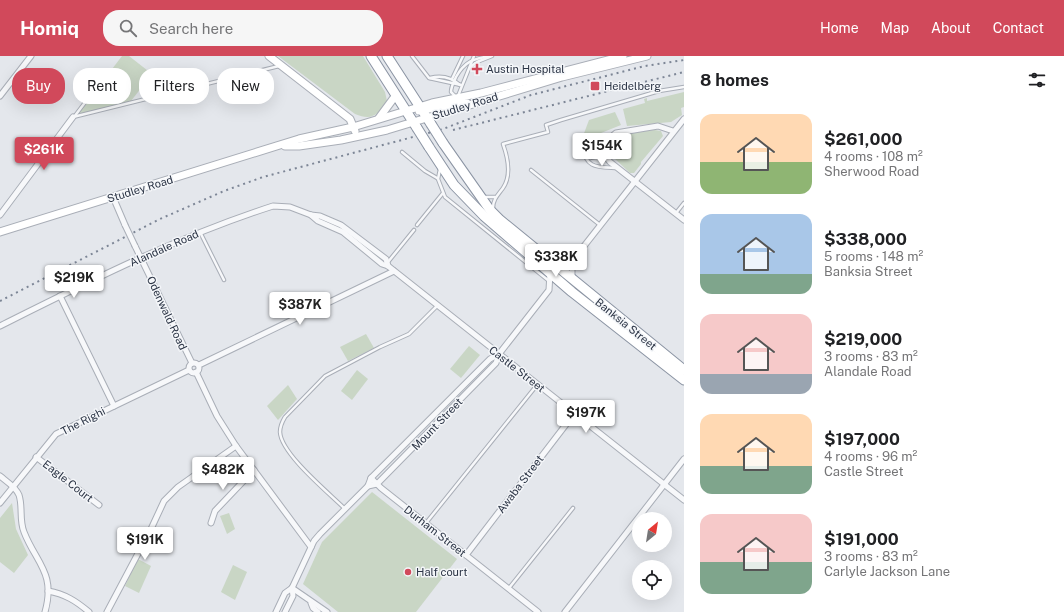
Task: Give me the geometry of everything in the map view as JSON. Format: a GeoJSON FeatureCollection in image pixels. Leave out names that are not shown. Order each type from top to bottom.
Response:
{"type":"FeatureCollection","features":[{"type":"Feature","properties":{"kind":"highway","name":"Banksia Street"},"geometry":{"type":"LineString","coordinates":[[371,56],[454,185],[476,209],[551,273]]}},
{"type":"Feature","properties":{"kind":"highway","name":"Banksia Street"},"geometry":{"type":"LineString","coordinates":[[387,56],[443,143],[478,193],[495,215],[551,273],[560,286],[684,380]]}},
{"type":"Feature","properties":{"kind":"highway","name":"Banksia Street"},"geometry":{"type":"LineString","coordinates":[[560,286],[684,370]]}},
{"type":"Feature","properties":{"kind":"street"},"geometry":{"type":"LineString","coordinates":[[0,96],[31,56]]}},
{"type":"Feature","properties":{"kind":"street"},"geometry":{"type":"LineString","coordinates":[[268,56],[350,119],[357,136]]}},
{"type":"Feature","properties":{"kind":"street","name":"Studley Road"},"geometry":{"type":"LineString","coordinates":[[281,146],[300,146],[341,140],[415,125],[425,115],[459,103],[623,56]]}},
{"type":"Feature","properties":{"kind":"street","name":"Studley Road"},"geometry":{"type":"LineString","coordinates":[[0,232],[281,146],[299,139],[353,127],[406,112],[425,115],[459,103],[472,104],[631,58],[647,56]]}},
{"type":"Feature","properties":{"kind":"street"},"geometry":{"type":"LineString","coordinates":[[379,119],[396,95]]}},
{"type":"Feature","properties":{"kind":"street"},"geometry":{"type":"LineString","coordinates":[[0,215],[73,117]]}},
{"type":"Feature","properties":{"kind":"street","name":"Mount Street"},"geometry":{"type":"LineString","coordinates":[[276,612],[285,593],[292,588],[311,547],[320,534],[368,486],[371,478],[490,359],[499,354],[560,286],[572,269],[577,255],[673,131],[684,119]]}},
{"type":"Feature","properties":{"kind":"street"},"geometry":{"type":"LineString","coordinates":[[673,131],[657,126],[616,133],[607,142],[605,155],[608,161],[616,168],[684,220]]}},
{"type":"Feature","properties":{"kind":"street","name":"Odenwald Road"},"geometry":{"type":"LineString","coordinates":[[113,197],[192,363]]}},
{"type":"Feature","properties":{"kind":"street","name":"Alandale Road"},"geometry":{"type":"LineString","coordinates":[[0,326],[60,296],[200,231],[273,206],[290,207],[311,215]]}},
{"type":"Feature","properties":{"kind":"street","name":"Castle Street"},"geometry":{"type":"LineString","coordinates":[[311,215],[320,216],[347,228],[394,271],[437,306],[684,500]]}},
{"type":"Feature","properties":{"kind":"street","name":"Mount Street"},"geometry":{"type":"LineString","coordinates":[[551,273],[577,255]]}},
{"type":"Feature","properties":{"kind":"street"},"geometry":{"type":"LineString","coordinates":[[196,372],[189,370],[189,366],[192,363],[199,365],[394,271]]}},
{"type":"Feature","properties":{"kind":"street"},"geometry":{"type":"LineString","coordinates":[[551,273],[560,286]]}},
{"type":"Feature","properties":{"kind":"street"},"geometry":{"type":"LineString","coordinates":[[60,296],[114,406]]}},
{"type":"Feature","properties":{"kind":"street","name":"Mount Street"},"geometry":{"type":"LineString","coordinates":[[377,484],[496,363],[499,354]]}},
{"type":"Feature","properties":{"kind":"street"},"geometry":{"type":"LineString","coordinates":[[196,372],[199,369],[199,365]]}},
{"type":"Feature","properties":{"kind":"street","name":"The Righi"},"geometry":{"type":"LineString","coordinates":[[0,503],[56,434],[189,370]]}},
{"type":"Feature","properties":{"kind":"street"},"geometry":{"type":"LineString","coordinates":[[196,372],[217,416],[236,446],[311,547]]}},
{"type":"Feature","properties":{"kind":"street","name":"Awaba Street"},"geometry":{"type":"LineString","coordinates":[[466,555],[574,414]]}},
{"type":"Feature","properties":{"kind":"street"},"geometry":{"type":"LineString","coordinates":[[107,612],[151,529],[164,501],[178,487],[236,446]]}},
{"type":"Feature","properties":{"kind":"street","name":"Eagle Court"},"geometry":{"type":"LineString","coordinates":[[36,457],[99,505]]}},
{"type":"Feature","properties":{"kind":"street"},"geometry":{"type":"LineString","coordinates":[[565,612],[684,459]]}},
{"type":"Feature","properties":{"kind":"street"},"geometry":{"type":"LineString","coordinates":[[211,523],[215,511],[254,470]]}},
{"type":"Feature","properties":{"kind":"street"},"geometry":{"type":"LineString","coordinates":[[0,476],[19,496],[21,523],[24,532],[44,570],[48,591],[45,612]]}},
{"type":"Feature","properties":{"kind":"street","name":"Durham Street"},"geometry":{"type":"LineString","coordinates":[[371,478],[538,612]]}},
{"type":"Feature","properties":{"kind":"street"},"geometry":{"type":"LineString","coordinates":[[368,486],[377,484]]}},
{"type":"Feature","properties":{"kind":"street"},"geometry":{"type":"LineString","coordinates":[[292,588],[311,603],[313,608],[318,612]]}},
{"type":"Feature","properties":{"kind":"street","name":"Mount Street"},"geometry":{"type":"LineString","coordinates":[[285,612],[293,596],[292,588]]}},
{"type":"Feature","properties":{"kind":"street"},"geometry":{"type":"LineString","coordinates":[[48,591],[60,593],[74,599],[89,612]]}},
{"type":"Feature","properties":{"kind":"street"},"geometry":{"type":"LineString","coordinates":[[311,603],[316,603],[327,612]]}},
{"type":"Feature","properties":{"kind":"lane"},"geometry":{"type":"LineString","coordinates":[[412,56],[429,78],[461,85]]}},
{"type":"Feature","properties":{"kind":"lane"},"geometry":{"type":"LineString","coordinates":[[453,84],[451,78],[462,56]]}},
{"type":"Feature","properties":{"kind":"lane"},"geometry":{"type":"LineString","coordinates":[[459,103],[451,92],[453,84],[464,65],[473,58],[491,56]]}},
{"type":"Feature","properties":{"kind":"lane"},"geometry":{"type":"LineString","coordinates":[[469,68],[477,62],[491,56]]}},
{"type":"Feature","properties":{"kind":"lane"},"geometry":{"type":"LineString","coordinates":[[459,103],[461,85],[473,58]]}},
{"type":"Feature","properties":{"kind":"lane"},"geometry":{"type":"LineString","coordinates":[[73,117],[281,66]]}},
{"type":"Feature","properties":{"kind":"lane"},"geometry":{"type":"LineString","coordinates":[[429,78],[439,76],[451,78],[461,85]]}},
{"type":"Feature","properties":{"kind":"lane"},"geometry":{"type":"LineString","coordinates":[[495,215],[492,206],[505,184],[508,174],[503,144],[548,132],[546,125],[561,120],[659,91],[684,87]]}},
{"type":"Feature","properties":{"kind":"lane"},"geometry":{"type":"LineString","coordinates":[[73,117],[83,104]]}},
{"type":"Feature","properties":{"kind":"lane"},"geometry":{"type":"LineString","coordinates":[[582,146],[583,153],[587,160],[595,167],[616,168]]}},
{"type":"Feature","properties":{"kind":"lane"},"geometry":{"type":"LineString","coordinates":[[402,152],[427,173],[438,179],[441,166]]}},
{"type":"Feature","properties":{"kind":"lane"},"geometry":{"type":"LineString","coordinates":[[583,153],[589,158],[605,155]]}},
{"type":"Feature","properties":{"kind":"lane"},"geometry":{"type":"LineString","coordinates":[[530,170],[600,225]]}},
{"type":"Feature","properties":{"kind":"lane","name":"Banksia Street"},"geometry":{"type":"LineString","coordinates":[[438,179],[443,193],[457,207],[551,273]]}},
{"type":"Feature","properties":{"kind":"lane"},"geometry":{"type":"LineString","coordinates":[[417,225],[443,193]]}},
{"type":"Feature","properties":{"kind":"lane"},"geometry":{"type":"LineString","coordinates":[[478,193],[489,198],[496,197]]}},
{"type":"Feature","properties":{"kind":"lane"},"geometry":{"type":"LineString","coordinates":[[676,214],[684,203]]}},
{"type":"Feature","properties":{"kind":"lane"},"geometry":{"type":"LineString","coordinates":[[388,264],[414,230]]}},
{"type":"Feature","properties":{"kind":"lane"},"geometry":{"type":"LineString","coordinates":[[200,231],[224,280]]}},
{"type":"Feature","properties":{"kind":"lane"},"geometry":{"type":"LineString","coordinates":[[345,509],[296,461],[282,441],[280,433],[281,424],[285,417],[326,376],[380,347],[409,334],[437,306]]}},
{"type":"Feature","properties":{"kind":"lane"},"geometry":{"type":"LineString","coordinates":[[426,523],[537,385]]}},
{"type":"Feature","properties":{"kind":"lane"},"geometry":{"type":"LineString","coordinates":[[509,588],[573,508]]}},
{"type":"Feature","properties":{"kind":"green space"},"geometry":{"type":"Polygon","coordinates":[[[122,56],[129,56],[144,68],[139,68],[139,91],[131,101],[131,68],[113,68],[122,56]]]}},
{"type":"Feature","properties":{"kind":"green space"},"geometry":{"type":"Polygon","coordinates":[[[278,56],[363,56],[385,92],[387,101],[381,110],[370,117],[355,114],[278,56]]]}},
{"type":"Feature","properties":{"kind":"green space"},"geometry":{"type":"Polygon","coordinates":[[[684,92],[684,107],[681,108],[682,115],[671,122],[627,126],[623,109],[645,103],[644,99],[647,98],[647,101],[684,92]]]}},
{"type":"Feature","properties":{"kind":"green space"},"geometry":{"type":"Polygon","coordinates":[[[85,104],[119,104],[77,115],[85,104]]]}},
{"type":"Feature","properties":{"kind":"green space"},"geometry":{"type":"Polygon","coordinates":[[[615,112],[621,125],[596,135],[583,136],[589,120],[615,112]]]}},
{"type":"Feature","properties":{"kind":"green space"},"geometry":{"type":"Polygon","coordinates":[[[655,130],[661,131],[663,136],[641,162],[634,173],[630,173],[614,158],[610,157],[610,149],[618,138],[632,133],[655,130]]]}},
{"type":"Feature","properties":{"kind":"green space"},"geometry":{"type":"Polygon","coordinates":[[[366,334],[374,348],[348,361],[340,347],[366,334]]]}},
{"type":"Feature","properties":{"kind":"green space"},"geometry":{"type":"Polygon","coordinates":[[[469,346],[480,355],[461,378],[450,369],[469,346]]]}},
{"type":"Feature","properties":{"kind":"green space"},"geometry":{"type":"Polygon","coordinates":[[[357,370],[368,379],[352,400],[341,391],[357,370]]]}},
{"type":"Feature","properties":{"kind":"green space"},"geometry":{"type":"Polygon","coordinates":[[[288,385],[297,399],[278,420],[267,406],[288,385]]]}},
{"type":"Feature","properties":{"kind":"green space"},"geometry":{"type":"Polygon","coordinates":[[[372,492],[457,559],[416,612],[338,612],[303,584],[322,542],[372,492]]]}},
{"type":"Feature","properties":{"kind":"green space"},"geometry":{"type":"Polygon","coordinates":[[[12,503],[16,529],[28,555],[14,573],[0,562],[0,518],[12,503]]]}},
{"type":"Feature","properties":{"kind":"green space"},"geometry":{"type":"Polygon","coordinates":[[[229,513],[235,529],[227,534],[220,516],[229,513]]]}},
{"type":"Feature","properties":{"kind":"green space"},"geometry":{"type":"Polygon","coordinates":[[[138,559],[151,566],[139,593],[125,586],[138,559]]]}},
{"type":"Feature","properties":{"kind":"green space"},"geometry":{"type":"Polygon","coordinates":[[[233,565],[247,572],[235,600],[221,592],[233,565]]]}},
{"type":"Feature","properties":{"kind":"railway"},"geometry":{"type":"LineString","coordinates":[[0,301],[160,219],[224,191],[263,177],[443,129],[531,95],[645,66],[684,60]]}},
{"type":"Feature","properties":{"kind":"railway"},"geometry":{"type":"LineString","coordinates":[[453,130],[684,72]]}},
{"type":"Feature","properties":{"kind":"place","name":"Austin Hospital"},"geometry":{"type":"Point","coordinates":[477,69]}},
{"type":"Feature","properties":{"kind":"place","name":"Heidelberg"},"geometry":{"type":"Point","coordinates":[595,86]}},
{"type":"Feature","properties":{"kind":"place","name":"Half court"},"geometry":{"type":"Point","coordinates":[408,572]}}]}
